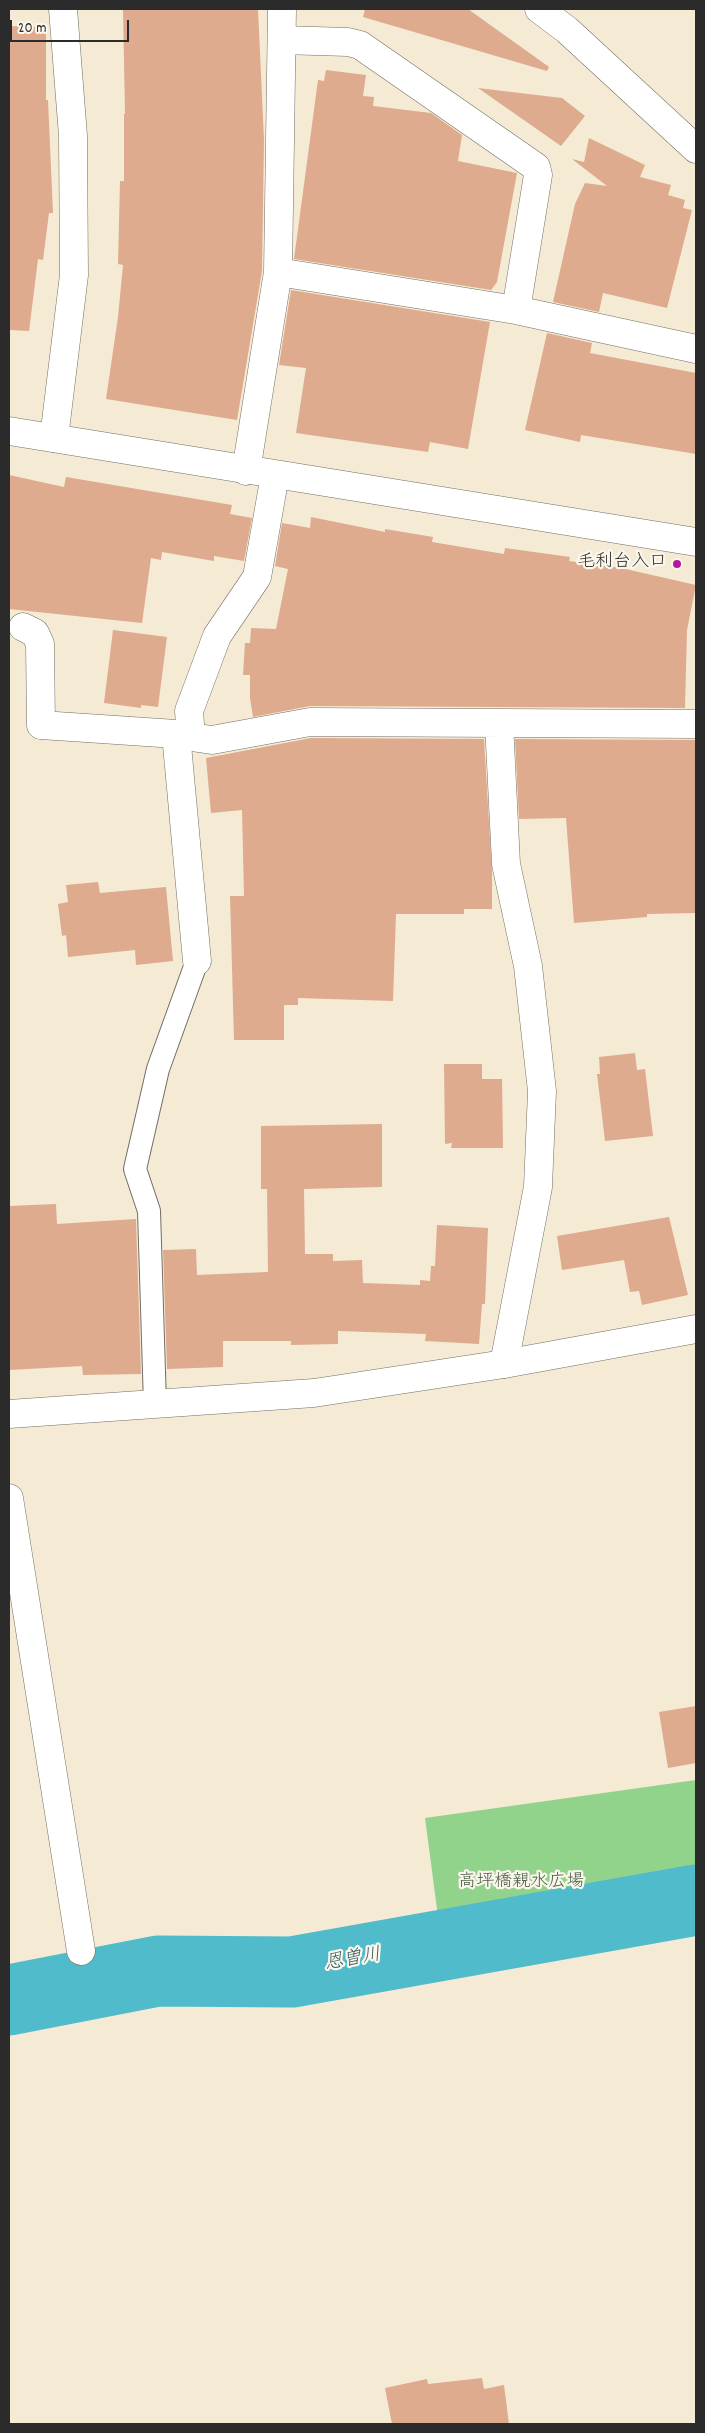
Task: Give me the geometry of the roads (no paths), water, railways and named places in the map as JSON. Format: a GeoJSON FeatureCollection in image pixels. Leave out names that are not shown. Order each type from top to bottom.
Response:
{"type":"FeatureCollection","features":[{"type":"Feature","properties":{"kind":"street"},"geometry":{"type":"LineString","coordinates":[[54,438],[74,275],[73,136],[63,9]]}},
{"type":"Feature","properties":{"kind":"street"},"geometry":{"type":"LineString","coordinates":[[246,471],[278,272],[282,9]]}},
{"type":"Feature","properties":{"kind":"street"},"geometry":{"type":"LineString","coordinates":[[539,9],[567,30],[696,149]]}},
{"type":"Feature","properties":{"kind":"street"},"geometry":{"type":"LineString","coordinates":[[282,40],[348,42],[360,45],[536,167],[538,175],[516,310]]}},
{"type":"Feature","properties":{"kind":"street"},"geometry":{"type":"LineString","coordinates":[[278,272],[516,310],[696,350]]}},
{"type":"Feature","properties":{"kind":"street"},"geometry":{"type":"LineString","coordinates":[[9,431],[275,476],[696,542]]}},
{"type":"Feature","properties":{"kind":"street"},"geometry":{"type":"LineString","coordinates":[[197,960],[184,735],[189,711],[217,636],[256,577],[275,476]]}},
{"type":"Feature","properties":{"kind":"street"},"geometry":{"type":"LineString","coordinates":[[23,627],[35,633],[40,644],[41,725],[184,735],[212,740],[310,722],[696,724]]}},
{"type":"Feature","properties":{"kind":"street"},"geometry":{"type":"LineString","coordinates":[[499,723],[506,864],[528,966],[542,1091],[538,1187],[504,1364]]}},
{"type":"Feature","properties":{"kind":"street"},"geometry":{"type":"LineString","coordinates":[[9,1414],[314,1393],[696,1332]]}},
{"type":"Feature","properties":{"kind":"street"},"geometry":{"type":"LineString","coordinates":[[9,1498],[81,1951]]}},
{"type":"Feature","properties":{"kind":"lane"},"geometry":{"type":"LineString","coordinates":[[155,1404],[148,1211],[135,1169],[158,1069],[197,960]]}},
{"type":"Feature","properties":{"kind":"waterway","name":"恩曽川"},"geometry":{"type":"LineString","coordinates":[[9,2000],[158,1971],[292,1972],[696,1900]]}},
{"type":"Feature","properties":{"kind":"place","name":"毛利台入口"},"geometry":{"type":"Point","coordinates":[677,564]}},
{"type":"Feature","properties":{"kind":"park label","name":"高坪橋親水広場"},"geometry":{"type":"Point","coordinates":[521,1884]}}]}
